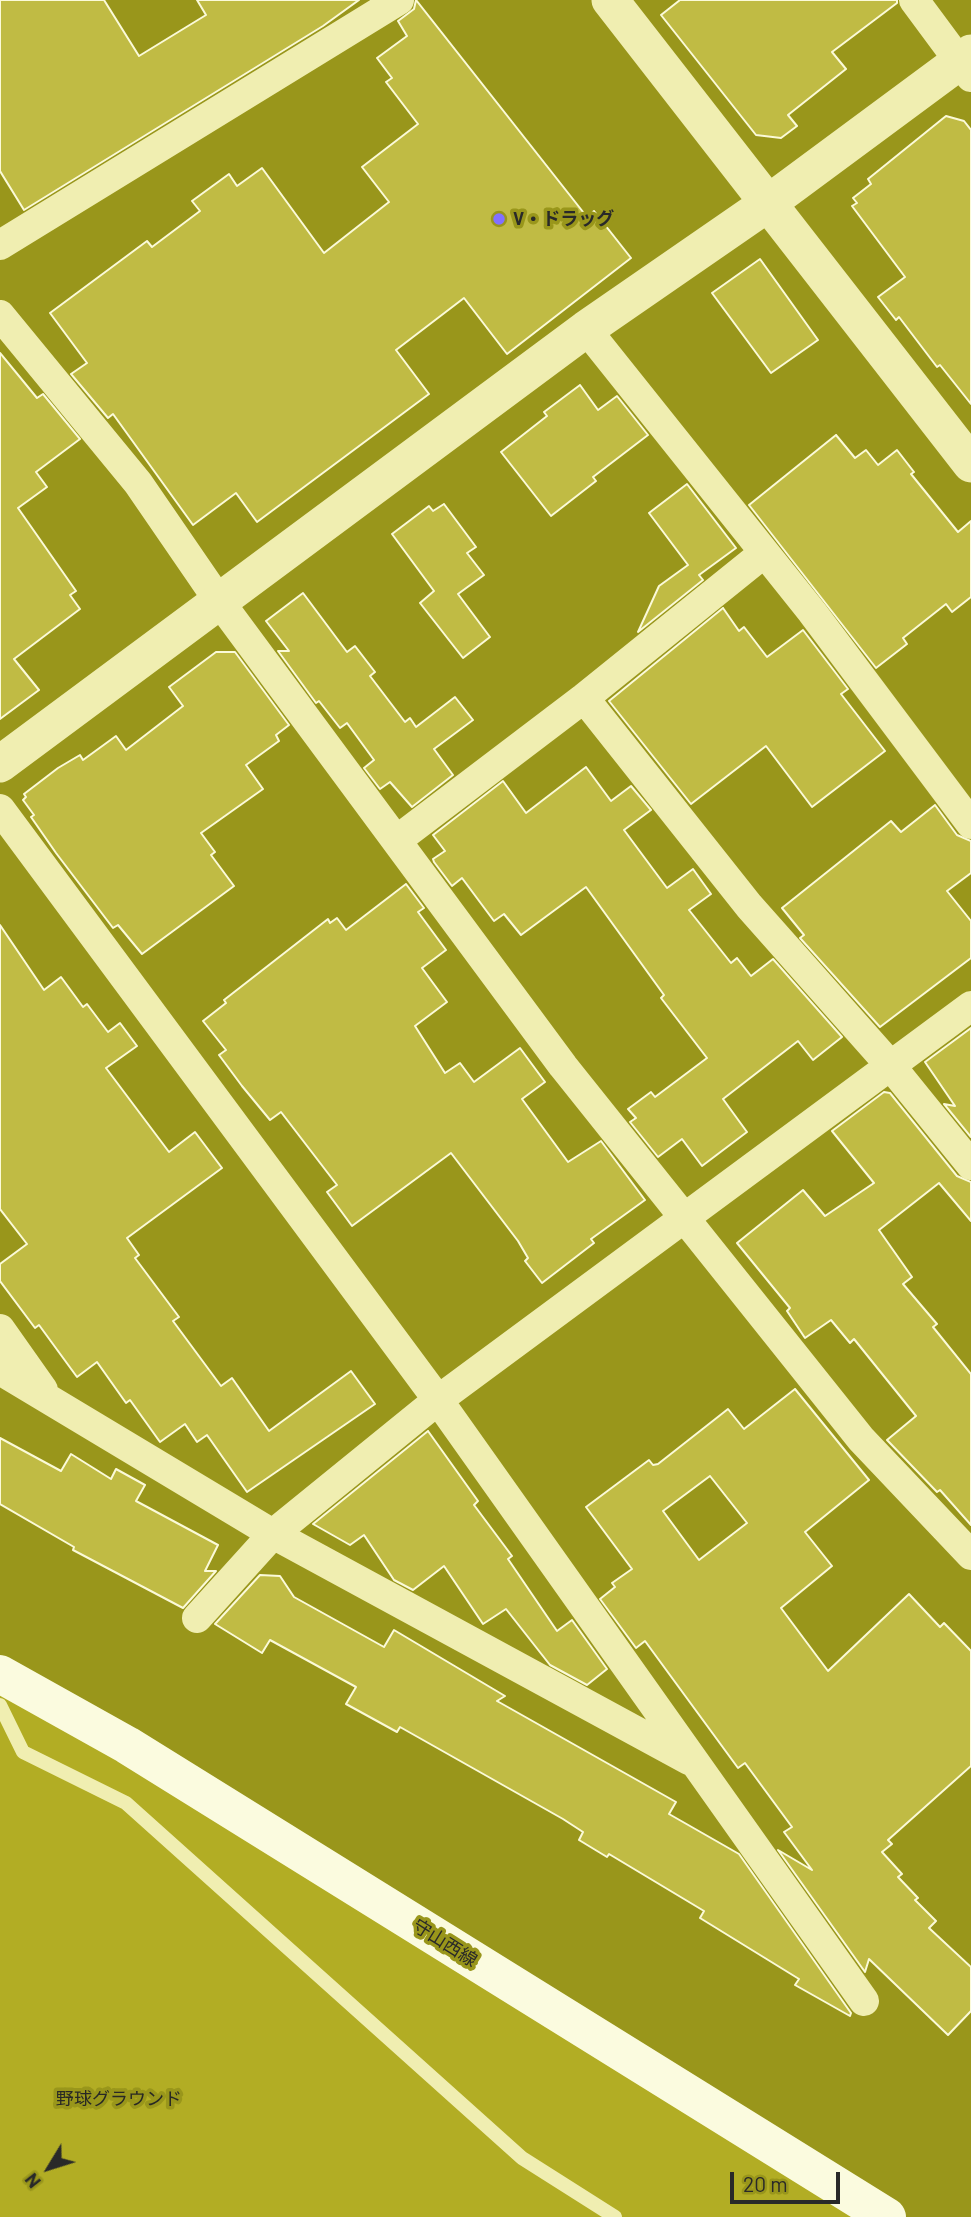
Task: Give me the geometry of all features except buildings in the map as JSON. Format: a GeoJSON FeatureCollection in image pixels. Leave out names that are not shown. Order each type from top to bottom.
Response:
{"type":"FeatureCollection","features":[{"type":"Feature","properties":{"kind":"main road","name":"守山西線"},"geometry":{"type":"LineString","coordinates":[[0,1674],[127,1745],[887,2217]]}},
{"type":"Feature","properties":{"kind":"street"},"geometry":{"type":"LineString","coordinates":[[0,245],[399,0]]}},
{"type":"Feature","properties":{"kind":"street"},"geometry":{"type":"LineString","coordinates":[[610,0],[971,464]]}},
{"type":"Feature","properties":{"kind":"street"},"geometry":{"type":"LineString","coordinates":[[0,764],[586,329],[967,64],[914,0]]}},
{"type":"Feature","properties":{"kind":"street"},"geometry":{"type":"LineString","coordinates":[[0,315],[138,483],[219,601],[563,1066],[687,1217],[861,1439],[971,1555]]}},
{"type":"Feature","properties":{"kind":"street"},"geometry":{"type":"LineString","coordinates":[[586,329],[764,553],[971,824]]}},
{"type":"Feature","properties":{"kind":"street"},"geometry":{"type":"LineString","coordinates":[[397,840],[584,698],[764,553]]}},
{"type":"Feature","properties":{"kind":"street"},"geometry":{"type":"LineString","coordinates":[[584,698],[749,906],[890,1065],[971,1165]]}},
{"type":"Feature","properties":{"kind":"street"},"geometry":{"type":"LineString","coordinates":[[0,810],[438,1400],[864,2001]]}},
{"type":"Feature","properties":{"kind":"street"},"geometry":{"type":"LineString","coordinates":[[197,1618],[273,1534],[438,1400],[971,1006]]}},
{"type":"Feature","properties":{"kind":"street"},"geometry":{"type":"LineString","coordinates":[[0,1329],[47,1396]]}},
{"type":"Feature","properties":{"kind":"street"},"geometry":{"type":"LineString","coordinates":[[0,1370],[273,1534],[695,1764]]}},
{"type":"Feature","properties":{"kind":"lane"},"geometry":{"type":"LineString","coordinates":[[0,1705],[23,1752],[126,1803],[522,2158],[615,2217]]}},
{"type":"Feature","properties":{"kind":"green space","name":"野球グラウンド"},"geometry":{"type":"Polygon","coordinates":[[[0,1673],[887,2217],[0,2217],[0,1673]]]}},
{"type":"Feature","properties":{"kind":"place","name":"V・ドラッグ"},"geometry":{"type":"Point","coordinates":[499,219]}}]}
